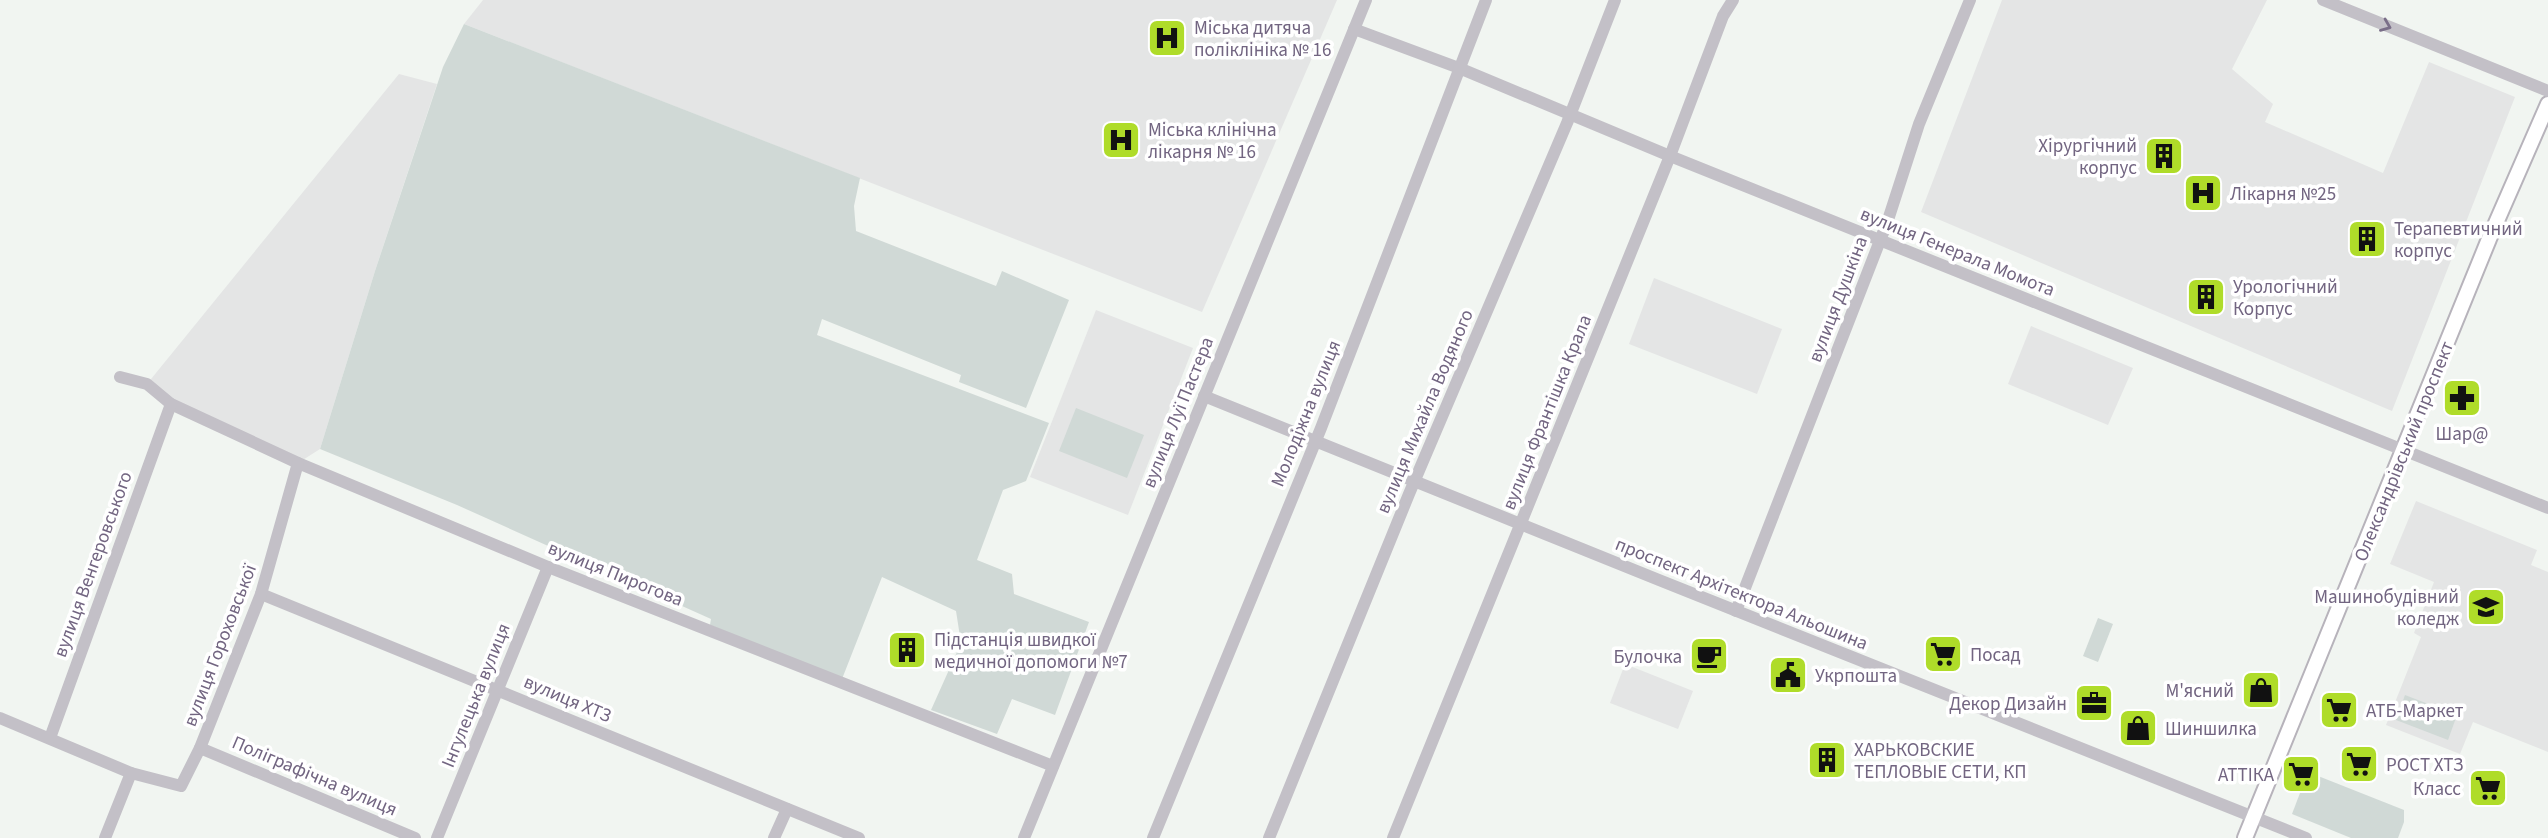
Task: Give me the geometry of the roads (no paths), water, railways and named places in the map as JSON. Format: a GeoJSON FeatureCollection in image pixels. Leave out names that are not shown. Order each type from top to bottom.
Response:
{"type":"FeatureCollection","features":[{"type":"Feature","properties":{"kind":"main road","name":"Олександрівський проспект"},"geometry":{"type":"LineString","coordinates":[[2245,838],[2403,449],[2548,104]]}},
{"type":"Feature","properties":{"kind":"street","name":"вулиця Луї Пастера"},"geometry":{"type":"LineString","coordinates":[[1024,838],[1366,0]]}},
{"type":"Feature","properties":{"kind":"street","name":"Молодіжна вулиця"},"geometry":{"type":"LineString","coordinates":[[1153,838],[1316,441],[1486,0]]}},
{"type":"Feature","properties":{"kind":"street","name":"вулиця Михайла Водяного"},"geometry":{"type":"LineString","coordinates":[[1269,838],[1615,0]]}},
{"type":"Feature","properties":{"kind":"street","name":"вулиця Франтішка Крала"},"geometry":{"type":"LineString","coordinates":[[1393,838],[1670,156],[1723,16],[1733,0]]}},
{"type":"Feature","properties":{"kind":"street","name":"вулиця Душкіна"},"geometry":{"type":"LineString","coordinates":[[1736,611],[1880,240],[1919,124],[1970,0]]}},
{"type":"Feature","properties":{"kind":"street"},"geometry":{"type":"LineString","coordinates":[[2323,0],[2548,91]]}},
{"type":"Feature","properties":{"kind":"street","name":"вулиця Генерала Момота"},"geometry":{"type":"LineString","coordinates":[[1354,29],[1459,68],[1670,156],[2548,508]]}},
{"type":"Feature","properties":{"kind":"street","name":"вулиця Пирогова"},"geometry":{"type":"LineString","coordinates":[[120,377],[147,384],[171,404],[298,463],[548,567],[1053,766]]}},
{"type":"Feature","properties":{"kind":"street","name":"проспект Архітектора Альошина"},"geometry":{"type":"LineString","coordinates":[[1205,396],[2306,838]]}},
{"type":"Feature","properties":{"kind":"street","name":"вулиця Венгеровського"},"geometry":{"type":"LineString","coordinates":[[50,738],[171,404]]}},
{"type":"Feature","properties":{"kind":"street","name":"вулиця Гороховської"},"geometry":{"type":"LineString","coordinates":[[131,773],[181,786],[200,748],[261,594],[298,463]]}},
{"type":"Feature","properties":{"kind":"street","name":"Інгулецька вулиця"},"geometry":{"type":"LineString","coordinates":[[437,838],[548,567]]}},
{"type":"Feature","properties":{"kind":"street","name":"вулиця ХТЗ"},"geometry":{"type":"LineString","coordinates":[[261,594],[859,838]]}},
{"type":"Feature","properties":{"kind":"street"},"geometry":{"type":"LineString","coordinates":[[0,718],[131,773],[105,838]]}},
{"type":"Feature","properties":{"kind":"street","name":"Поліграфічна вулиця"},"geometry":{"type":"LineString","coordinates":[[200,748],[415,838]]}},
{"type":"Feature","properties":{"kind":"street"},"geometry":{"type":"LineString","coordinates":[[774,838],[786,809]]}},
{"type":"Feature","properties":{"kind":"place","name":"Міська дитяча поліклініка № 16"},"geometry":{"type":"Point","coordinates":[1167,38]}},
{"type":"Feature","properties":{"kind":"place","name":"Міська клінічна лікарня № 16"},"geometry":{"type":"Point","coordinates":[1121,140]}},
{"type":"Feature","properties":{"kind":"place","name":"Хірургічний корпус"},"geometry":{"type":"Point","coordinates":[2164,156]}},
{"type":"Feature","properties":{"kind":"place","name":"Лікарня №25"},"geometry":{"type":"Point","coordinates":[2203,193]}},
{"type":"Feature","properties":{"kind":"place","name":"Терапевтичний корпус"},"geometry":{"type":"Point","coordinates":[2367,239]}},
{"type":"Feature","properties":{"kind":"place","name":"Урологічний Корпус"},"geometry":{"type":"Point","coordinates":[2206,297]}},
{"type":"Feature","properties":{"kind":"place","name":"Шар@"},"geometry":{"type":"Point","coordinates":[2462,398]}},
{"type":"Feature","properties":{"kind":"place","name":"Машинобудівний коледж"},"geometry":{"type":"Point","coordinates":[2486,607]}},
{"type":"Feature","properties":{"kind":"place","name":"Підстанція швидкої медичної допомоги №7"},"geometry":{"type":"Point","coordinates":[907,650]}},
{"type":"Feature","properties":{"kind":"place","name":"Посад"},"geometry":{"type":"Point","coordinates":[1943,654]}},
{"type":"Feature","properties":{"kind":"place","name":"Булочка"},"geometry":{"type":"Point","coordinates":[1709,656]}},
{"type":"Feature","properties":{"kind":"place","name":"Укрпошта"},"geometry":{"type":"Point","coordinates":[1788,675]}},
{"type":"Feature","properties":{"kind":"place","name":"М'ясний"},"geometry":{"type":"Point","coordinates":[2261,690]}},
{"type":"Feature","properties":{"kind":"place","name":"Декор Дизайн"},"geometry":{"type":"Point","coordinates":[2094,703]}},
{"type":"Feature","properties":{"kind":"place","name":"АТБ-Маркет"},"geometry":{"type":"Point","coordinates":[2339,710]}},
{"type":"Feature","properties":{"kind":"place","name":"Шиншилка"},"geometry":{"type":"Point","coordinates":[2138,728]}},
{"type":"Feature","properties":{"kind":"place","name":"ХАРЬКОВСКИЕ ТЕПЛОВЫЕ СЕТИ, КП"},"geometry":{"type":"Point","coordinates":[1827,760]}},
{"type":"Feature","properties":{"kind":"place","name":"РОСТ ХТЗ"},"geometry":{"type":"Point","coordinates":[2359,764]}},
{"type":"Feature","properties":{"kind":"place","name":"АТТІКА"},"geometry":{"type":"Point","coordinates":[2301,774]}},
{"type":"Feature","properties":{"kind":"place","name":"Класс"},"geometry":{"type":"Point","coordinates":[2488,788]}}]}
